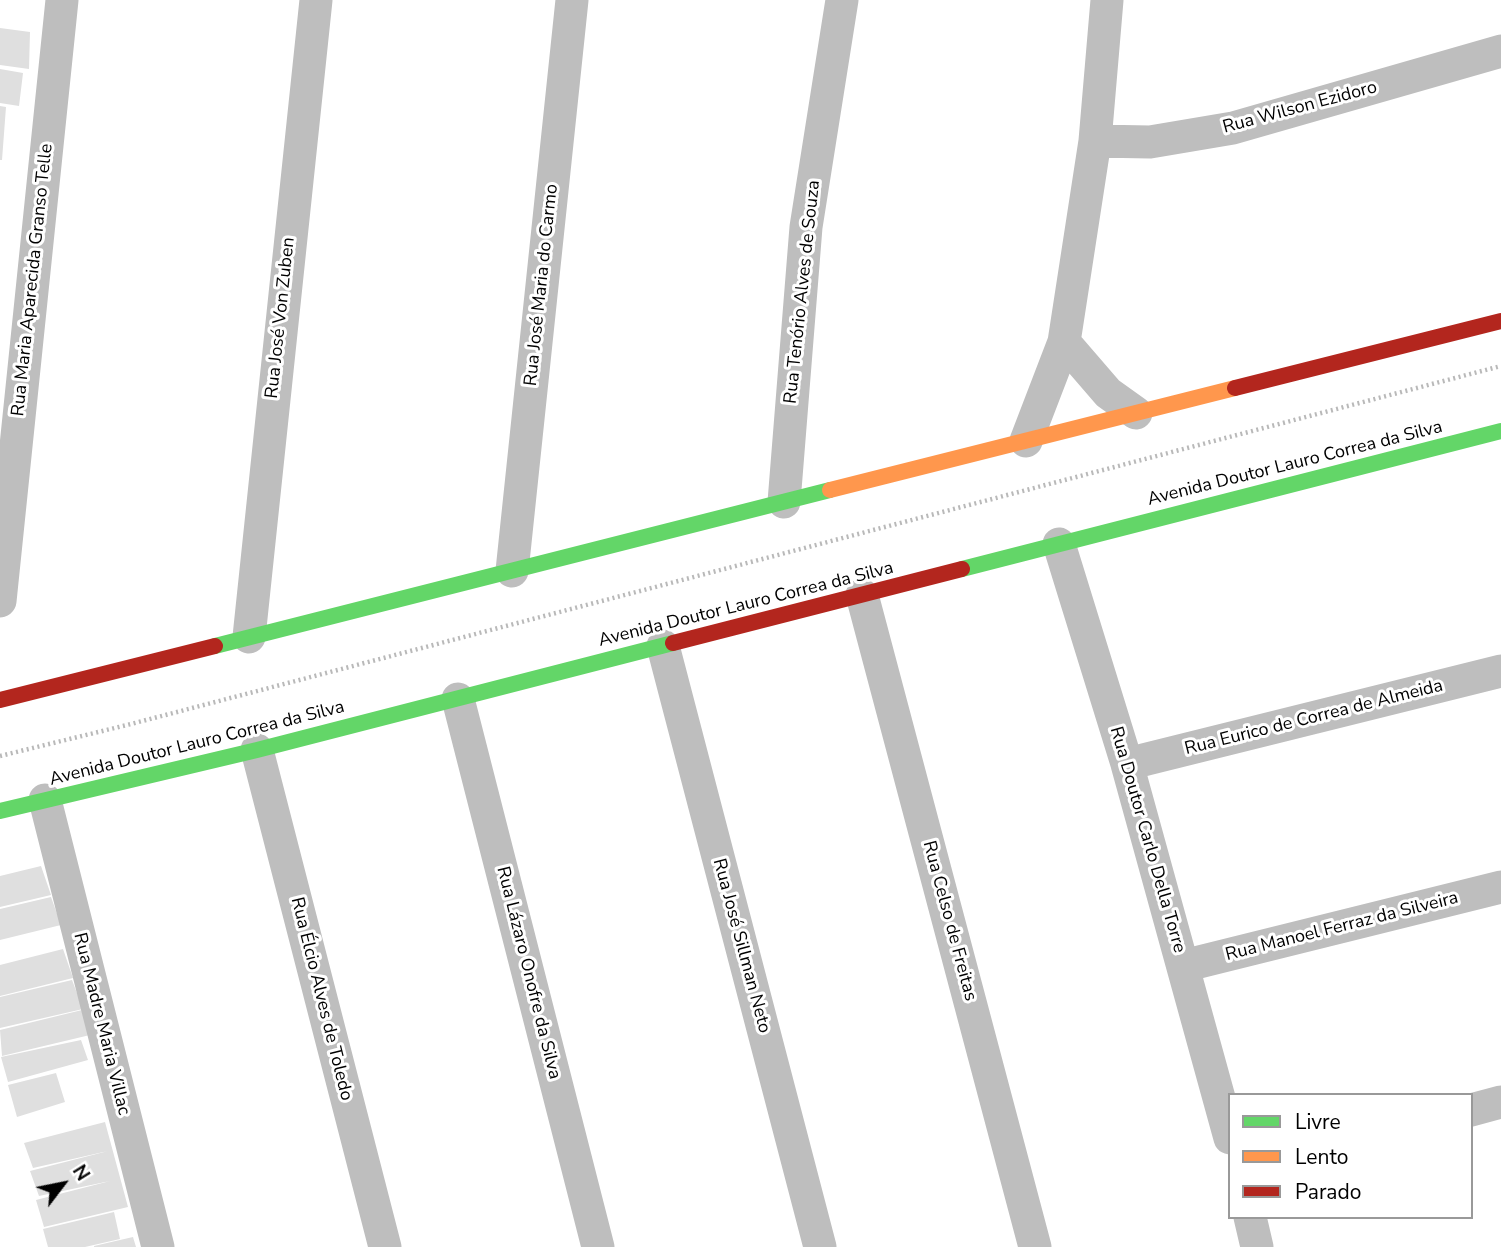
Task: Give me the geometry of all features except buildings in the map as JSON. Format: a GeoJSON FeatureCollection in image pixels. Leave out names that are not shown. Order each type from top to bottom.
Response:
{"type":"FeatureCollection","features":[{"type":"Feature","properties":{"kind":"main road"},"geometry":{"type":"LineString","coordinates":[[0,700],[1501,321]]}},
{"type":"Feature","properties":{"kind":"main road","name":"Avenida Doutor Lauro Correa da Silva"},"geometry":{"type":"LineString","coordinates":[[0,811],[257,750],[1501,431]]}},
{"type":"Feature","properties":{"kind":"street","name":"Rua Maria Aparecida Granso Telle"},"geometry":{"type":"LineString","coordinates":[[0,601],[62,0]]}},
{"type":"Feature","properties":{"kind":"street","name":"Rua José Von Zuben"},"geometry":{"type":"LineString","coordinates":[[248,637],[316,0]]}},
{"type":"Feature","properties":{"kind":"street","name":"Rua José Maria do Carmo"},"geometry":{"type":"LineString","coordinates":[[512,570],[572,0]]}},
{"type":"Feature","properties":{"kind":"street","name":"Rua Tenório Alves de Souza"},"geometry":{"type":"LineString","coordinates":[[784,502],[806,227],[842,0]]}},
{"type":"Feature","properties":{"kind":"street"},"geometry":{"type":"LineString","coordinates":[[1026,440],[1063,342],[1095,141],[1107,0]]}},
{"type":"Feature","properties":{"kind":"street","name":"Rua Wilson Ezidoro"},"geometry":{"type":"LineString","coordinates":[[1095,141],[1150,142],[1233,128],[1501,51]]}},
{"type":"Feature","properties":{"kind":"street"},"geometry":{"type":"LineString","coordinates":[[1063,342],[1108,393],[1136,413]]}},
{"type":"Feature","properties":{"kind":"street","name":"Rua Doutor Carlo Della Torre"},"geometry":{"type":"LineString","coordinates":[[1059,544],[1127,764],[1228,1131]]}},
{"type":"Feature","properties":{"kind":"street","name":"Rua Celso de Freitas"},"geometry":{"type":"LineString","coordinates":[[862,595],[1035,1247]]}},
{"type":"Feature","properties":{"kind":"street","name":"Rua José Sillman Neto"},"geometry":{"type":"LineString","coordinates":[[663,646],[820,1247]]}},
{"type":"Feature","properties":{"kind":"street","name":"Rua Eurico de Correa de Almeida"},"geometry":{"type":"LineString","coordinates":[[1127,764],[1501,671]]}},
{"type":"Feature","properties":{"kind":"street","name":"Rua Lázaro Onofre da Silva"},"geometry":{"type":"LineString","coordinates":[[458,699],[598,1247]]}},
{"type":"Feature","properties":{"kind":"street","name":"Rua Élcio Alves de Toledo"},"geometry":{"type":"LineString","coordinates":[[257,750],[385,1247]]}},
{"type":"Feature","properties":{"kind":"street","name":"Rua Madre Maria Villac"},"geometry":{"type":"LineString","coordinates":[[45,800],[158,1247]]}},
{"type":"Feature","properties":{"kind":"street","name":"Rua Manoel Ferraz da Silveira"},"geometry":{"type":"LineString","coordinates":[[1184,966],[1501,887]]}},
{"type":"Feature","properties":{"kind":"street"},"geometry":{"type":"LineString","coordinates":[[1473,1109],[1501,1102]]}},
{"type":"Feature","properties":{"kind":"street"},"geometry":{"type":"LineString","coordinates":[[1250,1219],[1257,1247]]}},
{"type":"Feature","properties":{"kind":"path"},"geometry":{"type":"LineString","coordinates":[[0,756],[144,721],[1501,366]]}},
{"type":"Feature","properties":{"kind":"traffic: fast"},"geometry":{"type":"LineString","coordinates":[[962,569],[1501,431]]}},
{"type":"Feature","properties":{"kind":"traffic: fast"},"geometry":{"type":"LineString","coordinates":[[215,646],[830,490]]}},
{"type":"Feature","properties":{"kind":"traffic: fast"},"geometry":{"type":"LineString","coordinates":[[0,811],[257,750],[673,643]]}},
{"type":"Feature","properties":{"kind":"traffic: slow"},"geometry":{"type":"LineString","coordinates":[[830,490],[1235,388]]}},
{"type":"Feature","properties":{"kind":"traffic: jam"},"geometry":{"type":"LineString","coordinates":[[1235,388],[1501,321]]}},
{"type":"Feature","properties":{"kind":"traffic: jam"},"geometry":{"type":"LineString","coordinates":[[673,643],[962,569]]}},
{"type":"Feature","properties":{"kind":"traffic: jam"},"geometry":{"type":"LineString","coordinates":[[0,700],[215,646]]}}]}
